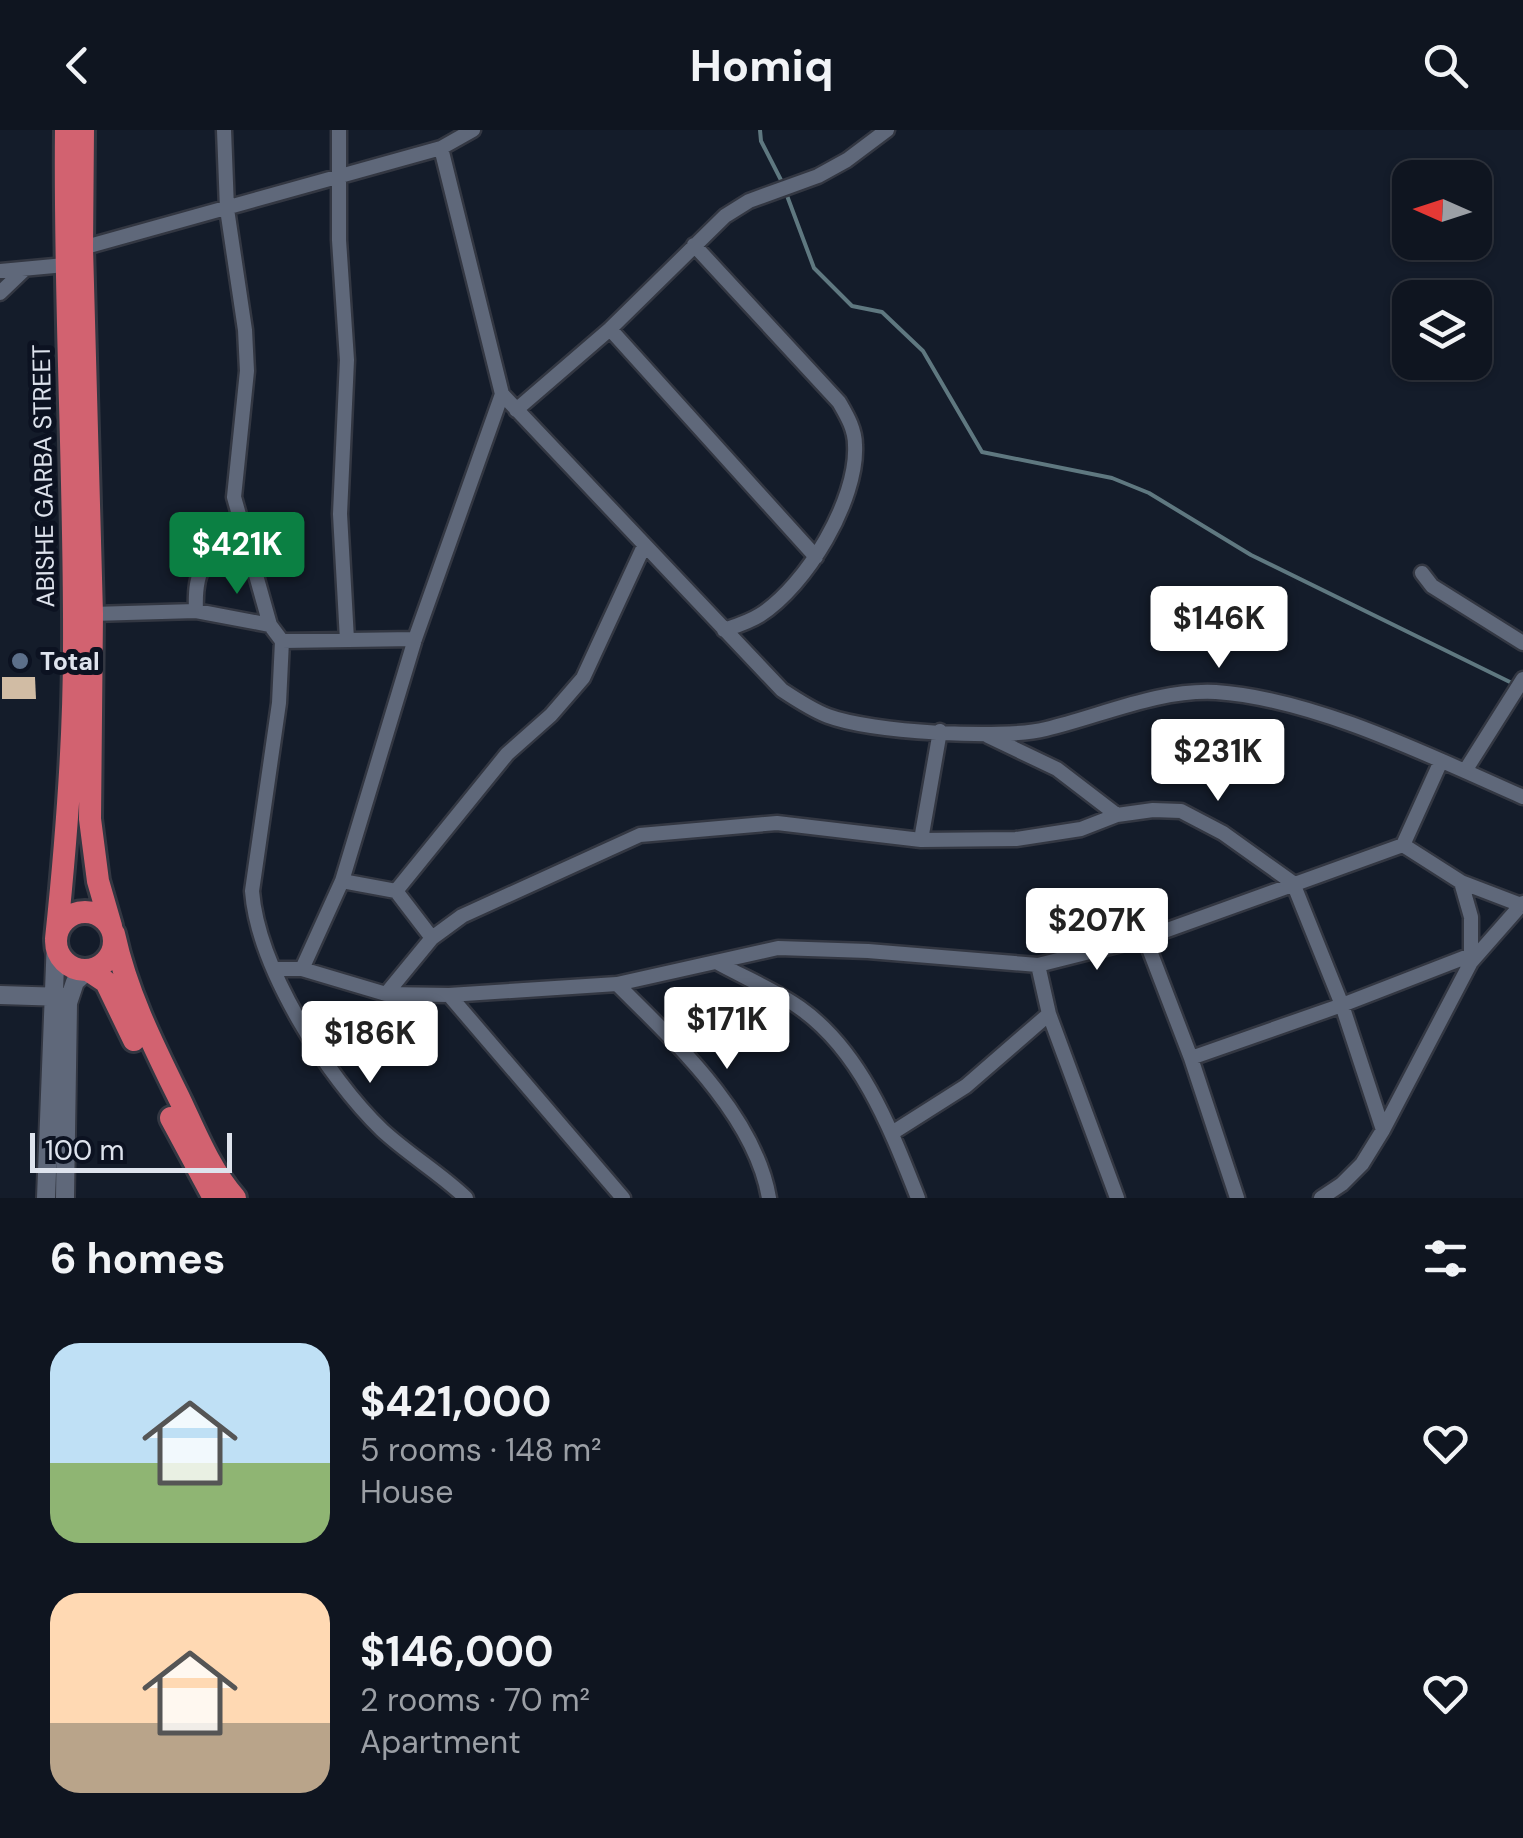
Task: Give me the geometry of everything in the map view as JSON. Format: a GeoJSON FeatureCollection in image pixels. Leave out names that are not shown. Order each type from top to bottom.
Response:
{"type":"FeatureCollection","features":[{"type":"Feature","properties":{"kind":"highway","name":"ABISHE GARBA STREET"},"geometry":{"type":"LineString","coordinates":[[56,939],[80,730],[83,651],[65,266],[66,130]]}},
{"type":"Feature","properties":{"kind":"highway","name":"ABISHE GARBA STREET"},"geometry":{"type":"LineString","coordinates":[[83,130],[82,248],[92,614],[83,651]]}},
{"type":"Feature","properties":{"kind":"highway","name":"ABISHE GARBA STREET"},"geometry":{"type":"LineString","coordinates":[[80,730],[98,882],[120,965],[142,1022],[209,1158],[235,1198]]}},
{"type":"Feature","properties":{"kind":"highway"},"geometry":{"type":"LineString","coordinates":[[88,970],[109,958],[112,930],[99,915],[74,913],[62,924],[56,948],[65,962],[101,976],[112,991],[185,1147],[214,1198]]}},
{"type":"Feature","properties":{"kind":"street"},"geometry":{"type":"LineString","coordinates":[[224,130],[227,209],[245,330],[246,397],[234,498],[270,625],[282,640],[279,702],[252,891],[254,920],[262,945],[302,1024],[346,1092],[393,1140],[466,1198]]}},
{"type":"Feature","properties":{"kind":"street"},"geometry":{"type":"LineString","coordinates":[[339,130],[340,269],[348,360],[340,514],[346,640]]}},
{"type":"Feature","properties":{"kind":"street"},"geometry":{"type":"LineString","coordinates":[[82,248],[441,148],[473,130]]}},
{"type":"Feature","properties":{"kind":"street"},"geometry":{"type":"LineString","coordinates":[[516,410],[610,329],[736,208],[818,176],[887,130]]}},
{"type":"Feature","properties":{"kind":"street"},"geometry":{"type":"LineString","coordinates":[[441,148],[502,394],[782,690],[807,706],[850,722],[983,734],[1043,730],[1148,702],[1213,692],[1279,702],[1441,761],[1523,797]]}},
{"type":"Feature","properties":{"kind":"street"},"geometry":{"type":"LineString","coordinates":[[694,245],[839,402],[852,426],[856,449],[854,468],[816,557],[778,601],[760,615],[724,630]]}},
{"type":"Feature","properties":{"kind":"street"},"geometry":{"type":"LineString","coordinates":[[0,272],[65,266]]}},
{"type":"Feature","properties":{"kind":"street"},"geometry":{"type":"LineString","coordinates":[[0,292],[24,271]]}},
{"type":"Feature","properties":{"kind":"street"},"geometry":{"type":"LineString","coordinates":[[610,329],[816,557]]}},
{"type":"Feature","properties":{"kind":"street"},"geometry":{"type":"LineString","coordinates":[[302,969],[342,881],[415,639],[502,394]]}},
{"type":"Feature","properties":{"kind":"street"},"geometry":{"type":"LineString","coordinates":[[196,611],[198,574],[207,558],[243,535]]}},
{"type":"Feature","properties":{"kind":"street"},"geometry":{"type":"LineString","coordinates":[[396,891],[507,754],[560,706],[583,678],[644,546]]}},
{"type":"Feature","properties":{"kind":"street"},"geometry":{"type":"LineString","coordinates":[[1422,574],[1432,586],[1523,643]]}},
{"type":"Feature","properties":{"kind":"street"},"geometry":{"type":"LineString","coordinates":[[92,614],[196,611],[270,625]]}},
{"type":"Feature","properties":{"kind":"street"},"geometry":{"type":"LineString","coordinates":[[282,640],[415,639]]}},
{"type":"Feature","properties":{"kind":"street"},"geometry":{"type":"LineString","coordinates":[[1464,771],[1523,679]]}},
{"type":"Feature","properties":{"kind":"street"},"geometry":{"type":"LineString","coordinates":[[921,840],[940,731]]}},
{"type":"Feature","properties":{"kind":"street"},"geometry":{"type":"LineString","coordinates":[[983,734],[1057,770],[1118,815]]}},
{"type":"Feature","properties":{"kind":"street"},"geometry":{"type":"LineString","coordinates":[[276,969],[302,969],[386,994],[449,996],[617,984],[778,948],[868,950],[1038,965],[1145,938],[1403,845],[1441,761]]}},
{"type":"Feature","properties":{"kind":"street"},"geometry":{"type":"LineString","coordinates":[[386,994],[432,938],[487,903],[640,835],[777,823],[921,840],[1016,840],[1081,829],[1118,815],[1180,811],[1223,832],[1293,882],[1342,1005],[1383,1130]]}},
{"type":"Feature","properties":{"kind":"street"},"geometry":{"type":"LineString","coordinates":[[1321,1198],[1351,1176],[1383,1130],[1471,959],[1522,904],[1461,882],[1403,845]]}},
{"type":"Feature","properties":{"kind":"street"},"geometry":{"type":"LineString","coordinates":[[342,881],[396,891],[432,938]]}},
{"type":"Feature","properties":{"kind":"street"},"geometry":{"type":"LineString","coordinates":[[1461,882],[1471,917],[1471,959]]}},
{"type":"Feature","properties":{"kind":"street"},"geometry":{"type":"LineString","coordinates":[[1145,938],[1191,1058],[1237,1198]]}},
{"type":"Feature","properties":{"kind":"street"},"geometry":{"type":"LineString","coordinates":[[56,939],[61,997],[57,1150],[65,1198]]}},
{"type":"Feature","properties":{"kind":"street"},"geometry":{"type":"LineString","coordinates":[[1191,1058],[1471,959]]}},
{"type":"Feature","properties":{"kind":"street"},"geometry":{"type":"LineString","coordinates":[[718,963],[798,1006],[828,1032],[854,1065],[892,1133],[918,1198]]}},
{"type":"Feature","properties":{"kind":"street"},"geometry":{"type":"LineString","coordinates":[[1038,965],[1048,1014],[1117,1198]]}},
{"type":"Feature","properties":{"kind":"street"},"geometry":{"type":"LineString","coordinates":[[0,996],[61,997],[88,970]]}},
{"type":"Feature","properties":{"kind":"street"},"geometry":{"type":"LineString","coordinates":[[617,984],[687,1055],[725,1106],[756,1155],[770,1198]]}},
{"type":"Feature","properties":{"kind":"street"},"geometry":{"type":"LineString","coordinates":[[449,996],[622,1198]]}},
{"type":"Feature","properties":{"kind":"street"},"geometry":{"type":"LineString","coordinates":[[892,1133],[966,1086],[1048,1014]]}},
{"type":"Feature","properties":{"kind":"street"},"geometry":{"type":"LineString","coordinates":[[46,1198],[57,1150]]}},
{"type":"Feature","properties":{"kind":"building"},"geometry":{"type":"Polygon","coordinates":[[[2,677],[35,677],[36,699],[2,699],[2,677]]]}},
{"type":"Feature","properties":{"kind":"waterway"},"geometry":{"type":"LineString","coordinates":[[760,130],[761,141],[783,184]]}},
{"type":"Feature","properties":{"kind":"waterway"},"geometry":{"type":"LineString","coordinates":[[786,193],[814,268],[852,306],[882,312],[923,351],[982,452],[1112,478],[1149,493],[1251,555],[1516,685]]}},
{"type":"Feature","properties":{"kind":"place","name":"Total"},"geometry":{"type":"Point","coordinates":[20,661]}}]}
